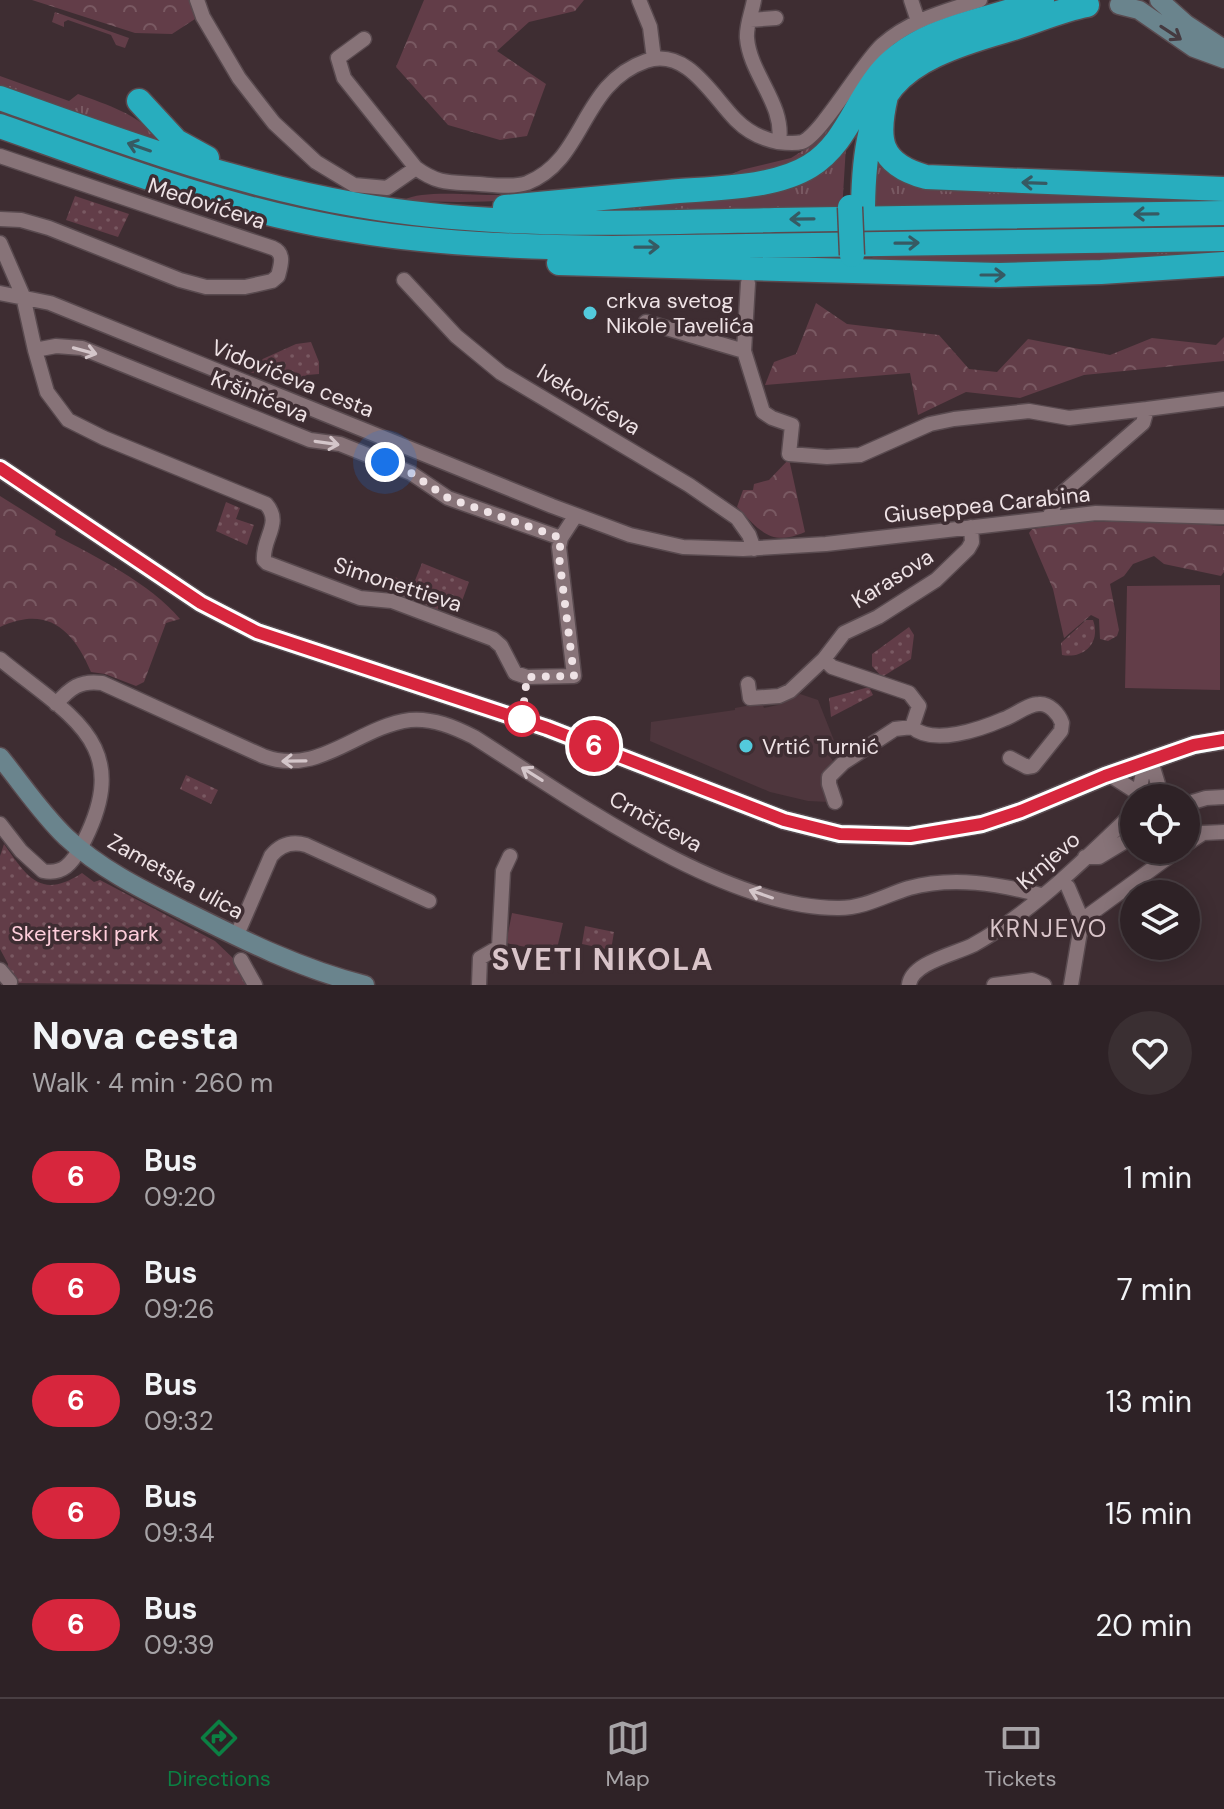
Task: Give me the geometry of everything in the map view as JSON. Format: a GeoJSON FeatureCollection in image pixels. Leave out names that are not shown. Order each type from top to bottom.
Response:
{"type":"FeatureCollection","features":[{"type":"Feature","properties":{"kind":"highway"},"geometry":{"type":"LineString","coordinates":[[858,261],[857,207],[868,135],[875,115],[875,98],[884,69],[923,40],[948,29],[1042,0]]}},
{"type":"Feature","properties":{"kind":"highway"},"geometry":{"type":"LineString","coordinates":[[139,101],[176,141],[216,162],[340,199],[499,207],[775,179],[803,170],[828,151],[875,98],[936,53],[1083,3]]}},
{"type":"Feature","properties":{"kind":"highway"},"geometry":{"type":"LineString","coordinates":[[0,98],[191,164],[340,199],[462,218],[597,222],[1224,213]]}},
{"type":"Feature","properties":{"kind":"highway"},"geometry":{"type":"LineString","coordinates":[[875,98],[881,119],[882,146],[893,161],[926,177],[1224,189]]}},
{"type":"Feature","properties":{"kind":"highway"},"geometry":{"type":"LineString","coordinates":[[0,126],[147,178],[295,219],[315,232],[368,237],[599,248],[1224,239]]}},
{"type":"Feature","properties":{"kind":"highway"},"geometry":{"type":"LineString","coordinates":[[368,237],[563,263],[858,261],[1012,275],[1224,264]]}},
{"type":"Feature","properties":{"kind":"street"},"geometry":{"type":"LineString","coordinates":[[197,0],[203,17],[239,78],[274,123],[316,162],[354,185],[374,188],[387,188],[416,168]]}},
{"type":"Feature","properties":{"kind":"street"},"geometry":{"type":"LineString","coordinates":[[639,0],[650,27],[654,59]]}},
{"type":"Feature","properties":{"kind":"street"},"geometry":{"type":"LineString","coordinates":[[754,0],[746,33],[748,48],[777,115],[781,131],[779,142]]}},
{"type":"Feature","properties":{"kind":"street"},"geometry":{"type":"LineString","coordinates":[[911,0],[918,21]]}},
{"type":"Feature","properties":{"kind":"street"},"geometry":{"type":"LineString","coordinates":[[364,39],[338,58],[344,78],[416,168],[433,181],[525,184],[561,160],[603,89],[628,68],[654,59],[669,59],[683,65],[697,75],[737,122],[756,135],[792,144],[807,139],[879,47],[897,32],[918,21],[980,0]]}},
{"type":"Feature","properties":{"kind":"street"},"geometry":{"type":"LineString","coordinates":[[1159,0],[1186,24],[1224,49]]}},
{"type":"Feature","properties":{"kind":"street"},"geometry":{"type":"LineString","coordinates":[[1083,3],[1109,8],[1124,3],[1194,48],[1224,59]]}},
{"type":"Feature","properties":{"kind":"street"},"geometry":{"type":"LineString","coordinates":[[750,20],[776,18]]}},
{"type":"Feature","properties":{"kind":"street","name":"Medovićeva"},"geometry":{"type":"LineString","coordinates":[[0,156],[273,248],[281,256],[281,267],[278,276],[260,284],[206,287],[180,280],[49,228],[21,220],[0,219]]}},
{"type":"Feature","properties":{"kind":"street"},"geometry":{"type":"LineString","coordinates":[[0,243],[23,296],[35,350]]}},
{"type":"Feature","properties":{"kind":"street","name":"Ivekovićeva"},"geometry":{"type":"LineString","coordinates":[[404,280],[446,326],[501,373],[689,485],[737,518],[754,549]]}},
{"type":"Feature","properties":{"kind":"street"},"geometry":{"type":"LineString","coordinates":[[748,283],[744,351],[763,412],[792,425],[789,454],[827,457],[860,455],[930,424],[954,419],[1029,411],[1069,418],[1224,399]]}},
{"type":"Feature","properties":{"kind":"street","name":"Vidovićeva cesta"},"geometry":{"type":"LineString","coordinates":[[0,293],[50,303],[630,535],[683,547],[754,549]]}},
{"type":"Feature","properties":{"kind":"street"},"geometry":{"type":"LineString","coordinates":[[646,322],[744,351]]}},
{"type":"Feature","properties":{"kind":"street","name":"Kršinićeva"},"geometry":{"type":"LineString","coordinates":[[35,350],[56,346],[82,348],[310,440],[340,444],[411,473],[448,498],[561,538]]}},
{"type":"Feature","properties":{"kind":"street","name":"Simonettieva"},"geometry":{"type":"LineString","coordinates":[[35,350],[47,392],[68,420],[104,438],[266,504],[272,511],[274,526],[264,548],[264,560],[360,598],[392,601],[493,639],[501,646],[515,673],[527,677],[574,676],[559,556],[561,538]]}},
{"type":"Feature","properties":{"kind":"street"},"geometry":{"type":"LineString","coordinates":[[1049,518],[1057,498],[1143,423],[1147,409]]}},
{"type":"Feature","properties":{"kind":"street"},"geometry":{"type":"LineString","coordinates":[[0,468],[201,603],[257,632],[547,728],[784,820],[840,834],[876,837],[945,832],[982,824],[1194,745],[1224,740]]}},
{"type":"Feature","properties":{"kind":"street","name":"Giuseppea Carabina"},"geometry":{"type":"LineString","coordinates":[[754,549],[1114,512],[1224,517]]}},
{"type":"Feature","properties":{"kind":"street"},"geometry":{"type":"LineString","coordinates":[[561,538],[576,515]]}},
{"type":"Feature","properties":{"kind":"street","name":"Karasova"},"geometry":{"type":"LineString","coordinates":[[748,684],[750,698],[779,696],[801,682],[844,633],[917,594],[953,566],[970,546],[971,527]]}},
{"type":"Feature","properties":{"kind":"street"},"geometry":{"type":"LineString","coordinates":[[0,659],[74,719],[94,742],[102,768],[101,797],[80,848],[66,868],[52,873],[43,871],[21,851],[0,824]]}},
{"type":"Feature","properties":{"kind":"street"},"geometry":{"type":"LineString","coordinates":[[824,659],[832,667],[909,693],[919,706],[912,727]]}},
{"type":"Feature","properties":{"kind":"street","name":"Crnčićeva"},"geometry":{"type":"LineString","coordinates":[[56,704],[70,688],[90,682],[111,686],[263,756],[290,762],[317,758],[409,720],[450,725],[663,853],[771,897],[802,905],[837,908],[877,900],[912,887],[942,883],[983,883],[1041,895]]}},
{"type":"Feature","properties":{"kind":"street"},"geometry":{"type":"LineString","coordinates":[[835,802],[829,777],[843,763],[895,729],[912,727],[931,734],[957,733],[1003,720],[1036,704],[1044,704],[1058,714],[1061,731],[1033,766],[1027,767],[1010,758]]}},
{"type":"Feature","properties":{"kind":"street","name":"Zametska ulica"},"geometry":{"type":"LineString","coordinates":[[0,757],[48,819],[80,848],[134,884],[236,937],[291,961],[365,985]]}},
{"type":"Feature","properties":{"kind":"street"},"geometry":{"type":"LineString","coordinates":[[1151,761],[1158,784]]}},
{"type":"Feature","properties":{"kind":"street"},"geometry":{"type":"LineString","coordinates":[[1110,775],[1124,784]]}},
{"type":"Feature","properties":{"kind":"street"},"geometry":{"type":"LineString","coordinates":[[1200,800],[1224,797]]}},
{"type":"Feature","properties":{"kind":"street","name":"Krnjevo"},"geometry":{"type":"LineString","coordinates":[[908,985],[917,970],[981,940],[1006,924],[1120,825]]}},
{"type":"Feature","properties":{"kind":"street"},"geometry":{"type":"LineString","coordinates":[[1200,835],[1224,832]]}},
{"type":"Feature","properties":{"kind":"street"},"geometry":{"type":"LineString","coordinates":[[236,937],[273,854],[283,846],[295,843],[306,845],[429,901]]}},
{"type":"Feature","properties":{"kind":"street"},"geometry":{"type":"LineString","coordinates":[[1085,857],[1099,857],[1120,844]]}},
{"type":"Feature","properties":{"kind":"street"},"geometry":{"type":"LineString","coordinates":[[479,985],[480,958],[499,947],[503,871],[510,856]]}},
{"type":"Feature","properties":{"kind":"street"},"geometry":{"type":"LineString","coordinates":[[1082,920],[1159,864]]}},
{"type":"Feature","properties":{"kind":"street"},"geometry":{"type":"LineString","coordinates":[[1068,887],[1082,920],[1071,985]]}},
{"type":"Feature","properties":{"kind":"street"},"geometry":{"type":"LineString","coordinates":[[246,915],[253,931],[291,961]]}},
{"type":"Feature","properties":{"kind":"street"},"geometry":{"type":"LineString","coordinates":[[241,960],[255,985]]}},
{"type":"Feature","properties":{"kind":"street"},"geometry":{"type":"LineString","coordinates":[[994,985],[1032,980],[1044,985]]}},
{"type":"Feature","properties":{"kind":"shaded area","name":"Vrtić Turnić"},"geometry":{"type":"Polygon","coordinates":[[[800,694],[818,700],[835,743],[826,750],[836,766],[829,802],[808,801],[770,792],[650,741],[651,722],[762,703],[764,708],[782,704],[800,694]]]}},
{"type":"Feature","properties":{"kind":"green space"},"geometry":{"type":"Polygon","coordinates":[[[32,0],[191,0],[195,19],[172,34],[135,33],[32,0]]]}},
{"type":"Feature","properties":{"kind":"green space"},"geometry":{"type":"Polygon","coordinates":[[[424,0],[584,0],[575,11],[529,22],[497,51],[546,84],[527,136],[500,140],[448,125],[396,67],[424,0]]]}},
{"type":"Feature","properties":{"kind":"green space"},"geometry":{"type":"Polygon","coordinates":[[[55,12],[129,38],[125,48],[116,45],[111,35],[68,20],[64,22],[64,27],[52,22],[55,12]]]}},
{"type":"Feature","properties":{"kind":"green space"},"geometry":{"type":"Polygon","coordinates":[[[914,28],[920,38],[838,130],[800,166],[716,181],[741,170],[791,158],[815,143],[886,47],[914,28]]]}},
{"type":"Feature","properties":{"kind":"green space"},"geometry":{"type":"Polygon","coordinates":[[[0,76],[69,101],[78,94],[111,107],[142,123],[158,140],[0,87],[0,76]]]}},
{"type":"Feature","properties":{"kind":"green space"},"geometry":{"type":"Polygon","coordinates":[[[0,106],[335,209],[342,220],[225,194],[0,118],[0,106]]]}},
{"type":"Feature","properties":{"kind":"green space"},"geometry":{"type":"Polygon","coordinates":[[[846,146],[842,211],[533,214],[770,186],[846,146]]]}},
{"type":"Feature","properties":{"kind":"green space"},"geometry":{"type":"Polygon","coordinates":[[[871,151],[884,162],[1224,193],[1224,205],[871,210],[871,151]]]}},
{"type":"Feature","properties":{"kind":"green space"},"geometry":{"type":"Polygon","coordinates":[[[605,185],[640,190],[493,201],[404,200],[424,195],[517,194],[605,185]]]}},
{"type":"Feature","properties":{"kind":"green space"},"geometry":{"type":"Polygon","coordinates":[[[75,196],[129,214],[118,237],[66,220],[75,196]]]}},
{"type":"Feature","properties":{"kind":"green space"},"geometry":{"type":"Polygon","coordinates":[[[1224,219],[1224,231],[871,236],[871,224],[1224,219]]]}},
{"type":"Feature","properties":{"kind":"green space"},"geometry":{"type":"Polygon","coordinates":[[[1224,246],[1224,259],[1110,267],[874,262],[871,253],[1224,246]]]}},
{"type":"Feature","properties":{"kind":"green space"},"geometry":{"type":"Polygon","coordinates":[[[816,303],[847,324],[939,335],[969,369],[997,372],[1028,339],[1110,355],[1152,338],[1216,345],[1224,337],[1224,361],[1084,375],[1020,398],[966,392],[918,415],[910,373],[765,385],[774,362],[796,354],[816,303]]]}},
{"type":"Feature","properties":{"kind":"green space"},"geometry":{"type":"Polygon","coordinates":[[[311,342],[319,362],[319,374],[288,383],[250,372],[251,365],[256,362],[296,344],[311,342]]]}},
{"type":"Feature","properties":{"kind":"green space"},"geometry":{"type":"Polygon","coordinates":[[[789,459],[805,532],[775,537],[760,529],[737,507],[743,490],[753,490],[754,484],[769,480],[789,459]]]}},
{"type":"Feature","properties":{"kind":"green space"},"geometry":{"type":"Polygon","coordinates":[[[0,496],[56,531],[55,535],[138,582],[180,619],[166,623],[144,682],[136,686],[91,672],[67,633],[45,620],[17,621],[0,627],[0,496]]]}},
{"type":"Feature","properties":{"kind":"green space"},"geometry":{"type":"Polygon","coordinates":[[[226,502],[240,508],[236,519],[254,525],[247,545],[216,531],[226,502]]]}},
{"type":"Feature","properties":{"kind":"green space"},"geometry":{"type":"Polygon","coordinates":[[[1150,521],[1224,526],[1224,572],[1221,576],[1164,564],[1154,556],[1133,564],[1124,576],[1110,584],[1119,630],[1117,636],[1108,641],[1100,639],[1099,619],[1091,615],[1064,638],[1053,589],[1029,533],[1032,529],[1082,522],[1150,521]]]}},
{"type":"Feature","properties":{"kind":"green space"},"geometry":{"type":"Polygon","coordinates":[[[422,563],[469,582],[462,601],[444,594],[437,611],[388,595],[394,577],[414,583],[422,563]]]}},
{"type":"Feature","properties":{"kind":"green space"},"geometry":{"type":"Polygon","coordinates":[[[1220,585],[1220,690],[1125,688],[1127,586],[1220,585]]]}},
{"type":"Feature","properties":{"kind":"green space"},"geometry":{"type":"Polygon","coordinates":[[[1086,620],[1093,620],[1093,642],[1078,654],[1062,655],[1061,643],[1086,620]]]}},
{"type":"Feature","properties":{"kind":"green space"},"geometry":{"type":"Polygon","coordinates":[[[909,627],[914,635],[911,659],[882,677],[872,666],[872,654],[909,627]]]}},
{"type":"Feature","properties":{"kind":"green space"},"geometry":{"type":"Polygon","coordinates":[[[869,687],[873,695],[831,717],[829,698],[869,687]]]}},
{"type":"Feature","properties":{"kind":"green space"},"geometry":{"type":"Polygon","coordinates":[[[186,775],[218,790],[211,804],[180,789],[186,775]]]}},
{"type":"Feature","properties":{"kind":"green space","name":"Skejterski park"},"geometry":{"type":"Polygon","coordinates":[[[4,844],[36,881],[56,884],[82,873],[94,882],[100,880],[215,941],[236,961],[250,985],[4,983],[8,964],[0,949],[0,856],[4,844]]]}},
{"type":"Feature","properties":{"kind":"green space"},"geometry":{"type":"Polygon","coordinates":[[[512,913],[563,923],[556,953],[506,943],[512,913]]]}},
{"type":"Feature","properties":{"kind":"green space"},"geometry":{"type":"Polygon","coordinates":[[[585,926],[614,932],[611,950],[582,944],[585,926]]]}},
{"type":"Feature","properties":{"kind":"bus line","name":"6"},"geometry":{"type":"LineString","coordinates":[[0,468],[201,603],[257,632],[547,728],[784,820],[840,834],[910,836],[982,824],[1194,745],[1224,740]]}},
{"type":"Feature","properties":{"kind":"place","name":"crkva svetog Nikole Tavelića"},"geometry":{"type":"Point","coordinates":[590,313]}},
{"type":"Feature","properties":{"kind":"place","name":"Vrtić Turnić"},"geometry":{"type":"Point","coordinates":[746,746]}},
{"type":"Feature","properties":{"kind":"district","name":"KRNJEVO"},"geometry":{"type":"Point","coordinates":[1049,929]}},
{"type":"Feature","properties":{"kind":"district","name":"SVETI NIKOLA"},"geometry":{"type":"Point","coordinates":[603,960]}},
{"type":"Feature","properties":{"kind":"route"},"geometry":{"type":"LineString","coordinates":[[385,462],[411,473],[448,498],[561,538],[559,556],[574,676],[527,677],[522,719]]}}]}
